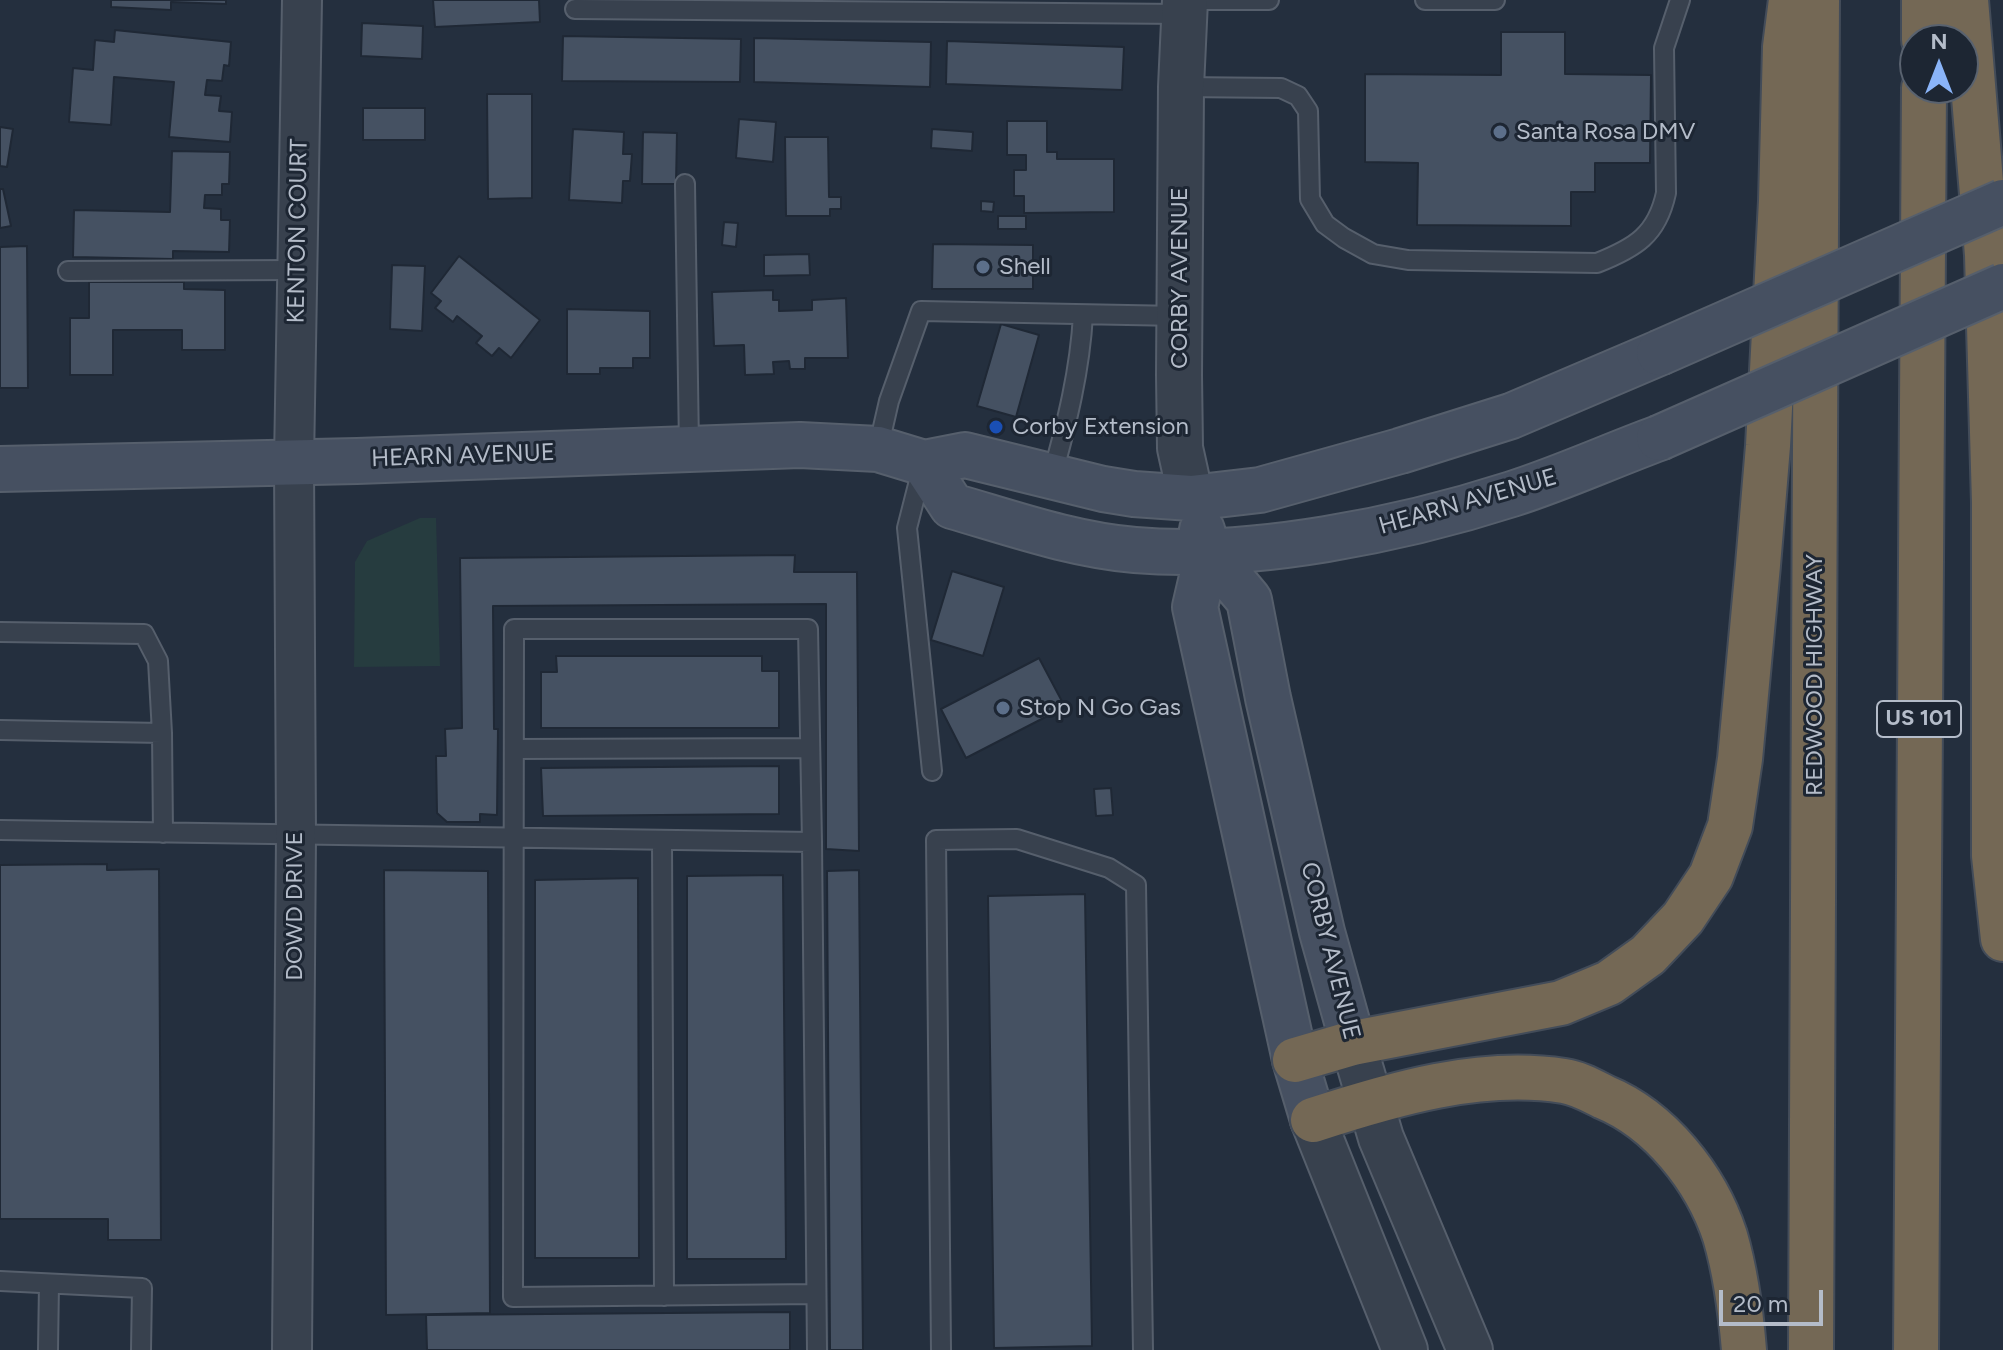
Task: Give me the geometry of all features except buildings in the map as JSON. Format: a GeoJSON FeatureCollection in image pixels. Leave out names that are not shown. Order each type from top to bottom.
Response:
{"type":"FeatureCollection","features":[{"type":"Feature","properties":{"kind":"highway"},"geometry":{"type":"LineString","coordinates":[[1295,1060],[1353,1043],[1561,1003],[1609,983],[1648,955],[1683,918],[1711,876],[1730,826],[1740,759],[1760,550],[1777,278],[1785,47],[1791,0]]}},
{"type":"Feature","properties":{"kind":"highway","name":"REDWOOD HIGHWAY"},"geometry":{"type":"LineString","coordinates":[[1811,1350],[1817,0]]}},
{"type":"Feature","properties":{"kind":"highway"},"geometry":{"type":"LineString","coordinates":[[1924,0],[1924,24]]}},
{"type":"Feature","properties":{"kind":"highway"},"geometry":{"type":"LineString","coordinates":[[1966,0],[1987,255],[1994,503],[1994,856],[2003,939]]}},
{"type":"Feature","properties":{"kind":"highway","name":"US 101"},"geometry":{"type":"LineString","coordinates":[[1916,1350],[1924,104]]}},
{"type":"Feature","properties":{"kind":"highway"},"geometry":{"type":"LineString","coordinates":[[1313,1120],[1370,1101],[1465,1081],[1519,1077],[1568,1081],[1615,1101],[1649,1122],[1672,1145],[1701,1187],[1724,1235],[1742,1323],[1744,1350]]}},
{"type":"Feature","properties":{"kind":"main road","name":"HEARN AVENUE"},"geometry":{"type":"LineString","coordinates":[[0,469],[800,445],[878,449],[924,463],[965,455],[1134,494],[1191,498],[1260,490],[1511,416],[2003,202]]}},
{"type":"Feature","properties":{"kind":"main road","name":"HEARN AVENUE"},"geometry":{"type":"LineString","coordinates":[[924,463],[952,506],[1100,545],[1135,550],[1208,551],[1269,547],[1378,529],[1511,494],[1659,438],[2003,286]]}},
{"type":"Feature","properties":{"kind":"main road","name":"CORBY AVENUE"},"geometry":{"type":"LineString","coordinates":[[1191,498],[1208,551],[1249,600],[1268,698],[1322,932],[1353,1043]]}},
{"type":"Feature","properties":{"kind":"main road"},"geometry":{"type":"LineString","coordinates":[[1208,551],[1195,607],[1295,1060],[1313,1120]]}},
{"type":"Feature","properties":{"kind":"street","name":"KENTON COURT"},"geometry":{"type":"LineString","coordinates":[[294,461],[302,0]]}},
{"type":"Feature","properties":{"kind":"street","name":"CORBY AVENUE"},"geometry":{"type":"LineString","coordinates":[[1184,5],[1180,448],[1191,498]]}},
{"type":"Feature","properties":{"kind":"street","name":"DOWD DRIVE"},"geometry":{"type":"LineString","coordinates":[[292,1350],[296,836],[294,461]]}},
{"type":"Feature","properties":{"kind":"street","name":"CORBY AVENUE"},"geometry":{"type":"LineString","coordinates":[[1353,1043],[1397,1178],[1470,1350]]}},
{"type":"Feature","properties":{"kind":"street"},"geometry":{"type":"LineString","coordinates":[[1313,1120],[1405,1350]]}},
{"type":"Feature","properties":{"kind":"street"},"geometry":{"type":"LineString","coordinates":[[1375,1280],[1382,1350]]}},
{"type":"Feature","properties":{"kind":"lane"},"geometry":{"type":"LineString","coordinates":[[575,9],[1184,5],[1269,0]]}},
{"type":"Feature","properties":{"kind":"lane"},"geometry":{"type":"LineString","coordinates":[[1425,0],[1495,0]]}},
{"type":"Feature","properties":{"kind":"lane"},"geometry":{"type":"LineString","coordinates":[[1181,87],[1281,88],[1298,96],[1308,111],[1310,199],[1325,224],[1373,254],[1408,260],[1597,263],[1642,240],[1661,214],[1666,193],[1664,48],[1680,0]]}},
{"type":"Feature","properties":{"kind":"lane"},"geometry":{"type":"LineString","coordinates":[[685,184],[689,447]]}},
{"type":"Feature","properties":{"kind":"lane"},"geometry":{"type":"LineString","coordinates":[[68,271],[297,270]]}},
{"type":"Feature","properties":{"kind":"lane"},"geometry":{"type":"LineString","coordinates":[[878,449],[889,401],[921,311],[1179,316]]}},
{"type":"Feature","properties":{"kind":"lane"},"geometry":{"type":"LineString","coordinates":[[1052,477],[1078,366],[1083,315]]}},
{"type":"Feature","properties":{"kind":"lane"},"geometry":{"type":"LineString","coordinates":[[924,463],[907,528],[932,771]]}},
{"type":"Feature","properties":{"kind":"lane"},"geometry":{"type":"LineString","coordinates":[[816,1294],[513,1297],[514,629],[808,629],[817,1350]]}},
{"type":"Feature","properties":{"kind":"lane"},"geometry":{"type":"LineString","coordinates":[[0,632],[144,634],[158,661],[163,833]]}},
{"type":"Feature","properties":{"kind":"lane"},"geometry":{"type":"LineString","coordinates":[[0,730],[162,733]]}},
{"type":"Feature","properties":{"kind":"lane"},"geometry":{"type":"LineString","coordinates":[[514,749],[810,748]]}},
{"type":"Feature","properties":{"kind":"lane"},"geometry":{"type":"LineString","coordinates":[[0,830],[812,842]]}},
{"type":"Feature","properties":{"kind":"lane"},"geometry":{"type":"LineString","coordinates":[[941,1350],[936,840],[1017,839],[1109,868],[1136,885],[1143,1350]]}},
{"type":"Feature","properties":{"kind":"lane"},"geometry":{"type":"LineString","coordinates":[[662,841],[664,1296]]}},
{"type":"Feature","properties":{"kind":"lane"},"geometry":{"type":"LineString","coordinates":[[0,1281],[142,1288],[141,1350]]}},
{"type":"Feature","properties":{"kind":"lane"},"geometry":{"type":"LineString","coordinates":[[48,1350],[49,1284]]}},
{"type":"Feature","properties":{"kind":"green space"},"geometry":{"type":"Polygon","coordinates":[[[420,518],[436,518],[440,666],[354,667],[355,562],[367,541],[420,518]]]}},
{"type":"Feature","properties":{"kind":"place","name":"Santa Rosa DMV"},"geometry":{"type":"Point","coordinates":[1500,132]}},
{"type":"Feature","properties":{"kind":"place","name":"Shell"},"geometry":{"type":"Point","coordinates":[983,267]}},
{"type":"Feature","properties":{"kind":"place","name":"Corby Extension"},"geometry":{"type":"Point","coordinates":[996,427]}},
{"type":"Feature","properties":{"kind":"place","name":"Stop N Go Gas"},"geometry":{"type":"Point","coordinates":[1003,708]}}]}
